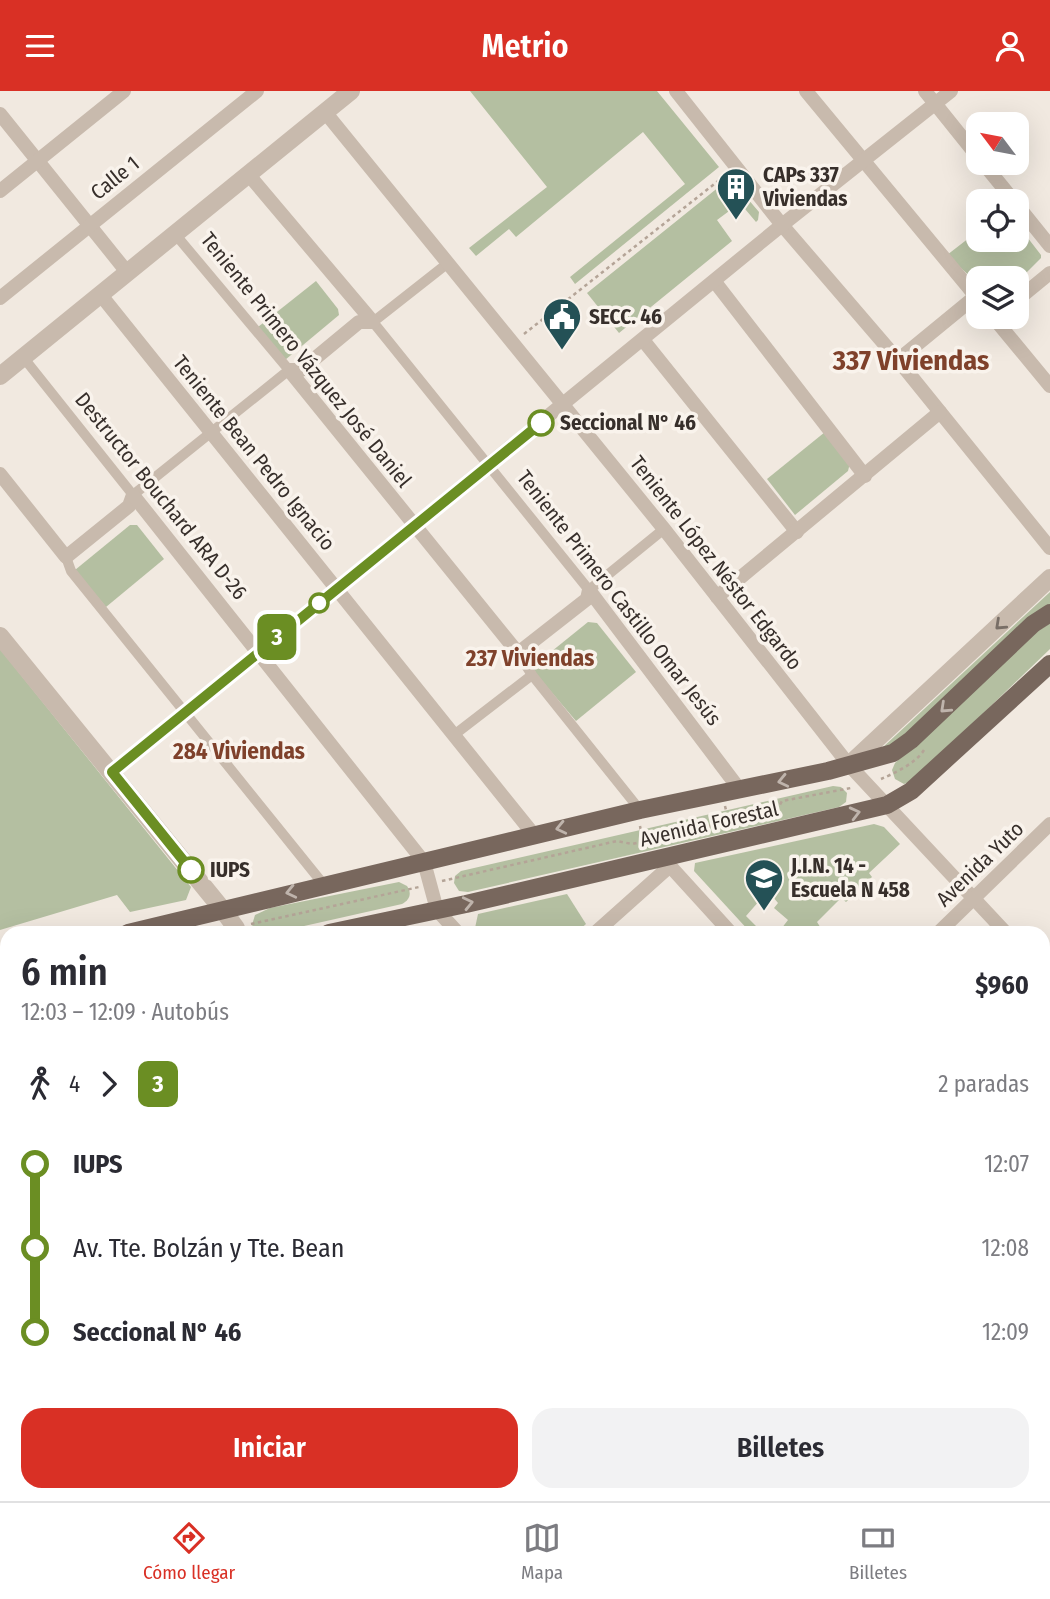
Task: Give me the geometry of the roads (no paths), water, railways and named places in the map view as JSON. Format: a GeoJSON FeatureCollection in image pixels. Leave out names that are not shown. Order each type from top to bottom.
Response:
{"type":"FeatureCollection","features":[{"type":"Feature","properties":{"kind":"main road","name":"Avenida Forestal"},"geometry":{"type":"LineString","coordinates":[[155,926],[534,835],[640,818],[740,790],[893,753],[911,740],[1033,624],[1050,613]]}},
{"type":"Feature","properties":{"kind":"main road","name":"Avenida Forestal"},"geometry":{"type":"LineString","coordinates":[[362,926],[670,861],[887,805],[911,791],[1047,673]]}},
{"type":"Feature","properties":{"kind":"street"},"geometry":{"type":"LineString","coordinates":[[0,191],[124,91]]}},
{"type":"Feature","properties":{"kind":"street","name":"Calle 1"},"geometry":{"type":"LineString","coordinates":[[0,298],[257,91]]}},
{"type":"Feature","properties":{"kind":"street"},"geometry":{"type":"LineString","coordinates":[[0,376],[351,91]]}},
{"type":"Feature","properties":{"kind":"street"},"geometry":{"type":"LineString","coordinates":[[676,91],[782,225],[898,360],[1050,548]]}},
{"type":"Feature","properties":{"kind":"street"},"geometry":{"type":"LineString","coordinates":[[806,91],[966,285]]}},
{"type":"Feature","properties":{"kind":"street"},"geometry":{"type":"LineString","coordinates":[[925,91],[966,142]]}},
{"type":"Feature","properties":{"kind":"street"},"geometry":{"type":"LineString","coordinates":[[112,772],[782,225],[951,91]]}},
{"type":"Feature","properties":{"kind":"street","name":"Teniente López Néstor Edgardo"},"geometry":{"type":"LineString","coordinates":[[325,112],[664,529],[849,765],[1000,926]]}},
{"type":"Feature","properties":{"kind":"street"},"geometry":{"type":"LineString","coordinates":[[0,114],[127,272]]}},
{"type":"Feature","properties":{"kind":"street","name":"Teniente Primero Castillo Omar Jesús"},"geometry":{"type":"LineString","coordinates":[[248,174],[373,322],[589,590],[740,790]]}},
{"type":"Feature","properties":{"kind":"street"},"geometry":{"type":"LineString","coordinates":[[993,175],[1004,189]]}},
{"type":"Feature","properties":{"kind":"street"},"geometry":{"type":"LineString","coordinates":[[1029,220],[1050,246]]}},
{"type":"Feature","properties":{"kind":"street","name":"Teniente Primero Vázquez José Daniel"},"geometry":{"type":"LineString","coordinates":[[175,234],[518,653],[640,818]]}},
{"type":"Feature","properties":{"kind":"street"},"geometry":{"type":"LineString","coordinates":[[66,557],[129,506],[133,495],[289,370],[301,370],[359,322],[373,322],[448,263]]}},
{"type":"Feature","properties":{"kind":"street"},"geometry":{"type":"LineString","coordinates":[[1029,290],[1050,273]]}},
{"type":"Feature","properties":{"kind":"street"},"geometry":{"type":"LineString","coordinates":[[715,282],[865,476]]}},
{"type":"Feature","properties":{"kind":"street","name":"Teniente Bean Pedro Ignacio"},"geometry":{"type":"LineString","coordinates":[[100,294],[534,835]]}},
{"type":"Feature","properties":{"kind":"street"},"geometry":{"type":"LineString","coordinates":[[898,360],[966,307]]}},
{"type":"Feature","properties":{"kind":"street"},"geometry":{"type":"LineString","coordinates":[[1005,329],[1050,386]]}},
{"type":"Feature","properties":{"kind":"street"},"geometry":{"type":"LineString","coordinates":[[643,340],[797,532]]}},
{"type":"Feature","properties":{"kind":"street","name":"Destructor Bouchard ARA D-26"},"geometry":{"type":"LineString","coordinates":[[23,357],[260,652],[424,862],[437,910],[452,926]]}},
{"type":"Feature","properties":{"kind":"street"},"geometry":{"type":"LineString","coordinates":[[717,597],[940,412]]}},
{"type":"Feature","properties":{"kind":"street"},"geometry":{"type":"LineString","coordinates":[[0,474],[66,557],[71,571],[324,885]]}},
{"type":"Feature","properties":{"kind":"street"},"geometry":{"type":"LineString","coordinates":[[518,653],[587,599],[589,590],[664,529]]}},
{"type":"Feature","properties":{"kind":"street","name":"Avenida Forestal"},"geometry":{"type":"LineString","coordinates":[[849,765],[1050,579]]}},
{"type":"Feature","properties":{"kind":"street"},"geometry":{"type":"LineString","coordinates":[[0,636],[233,926]]}},
{"type":"Feature","properties":{"kind":"street"},"geometry":{"type":"LineString","coordinates":[[454,735],[532,675]]}},
{"type":"Feature","properties":{"kind":"street","name":"Avenida Yuto"},"geometry":{"type":"LineString","coordinates":[[945,926],[1050,825]]}},
{"type":"Feature","properties":{"kind":"street"},"geometry":{"type":"LineString","coordinates":[[602,926],[670,861],[726,926]]}},
{"type":"Feature","properties":{"kind":"place","name":"CAPs 337 Viviendas"},"geometry":{"type":"Point","coordinates":[736,221]}},
{"type":"Feature","properties":{"kind":"place","name":"SECC. 46"},"geometry":{"type":"Point","coordinates":[562,351]}},
{"type":"Feature","properties":{"kind":"place","name":"Seccional N° 46"},"geometry":{"type":"Point","coordinates":[541,423]}},
{"type":"Feature","properties":{"kind":"place","name":"IUPS"},"geometry":{"type":"Point","coordinates":[191,870]}},
{"type":"Feature","properties":{"kind":"place","name":"J.I.N. 14 - Escuela N 458"},"geometry":{"type":"Point","coordinates":[764,912]}},
{"type":"Feature","properties":{"kind":"district","name":"337 Viviendas"},"geometry":{"type":"Point","coordinates":[911,360]}},
{"type":"Feature","properties":{"kind":"district","name":"237 Viviendas"},"geometry":{"type":"Point","coordinates":[530,658]}},
{"type":"Feature","properties":{"kind":"district","name":"284 Viviendas"},"geometry":{"type":"Point","coordinates":[239,751]}}]}
